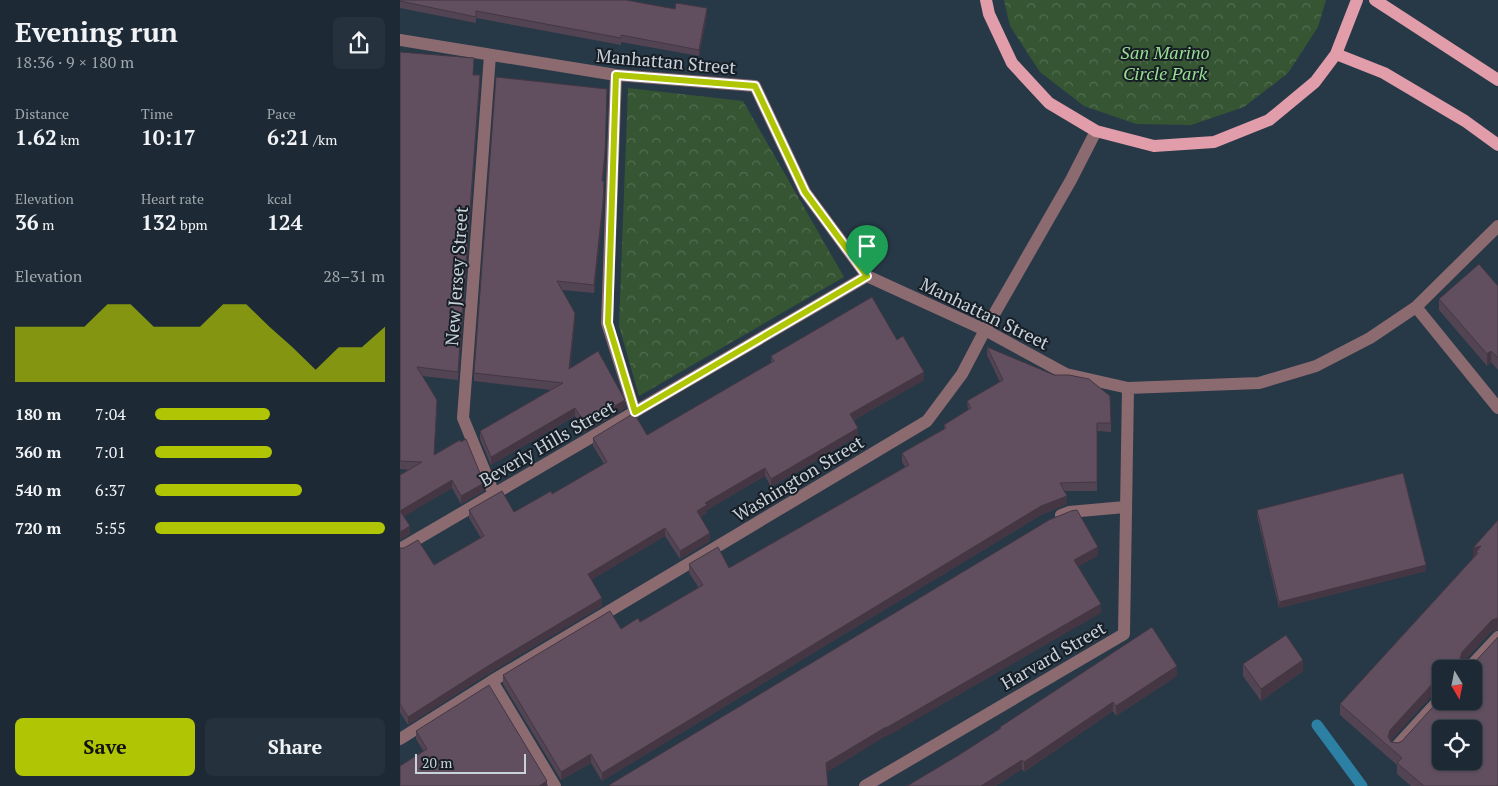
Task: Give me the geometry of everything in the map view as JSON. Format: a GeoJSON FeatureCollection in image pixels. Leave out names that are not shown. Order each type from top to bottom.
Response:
{"type":"FeatureCollection","features":[{"type":"Feature","properties":{"kind":"main road"},"geometry":{"type":"LineString","coordinates":[[986,0],[988,14],[1012,63],[1049,103],[1096,131],[1154,146],[1214,142],[1269,120],[1315,82],[1336,54],[1357,0]]}},
{"type":"Feature","properties":{"kind":"main road"},"geometry":{"type":"LineString","coordinates":[[1374,0],[1498,80]]}},
{"type":"Feature","properties":{"kind":"main road"},"geometry":{"type":"LineString","coordinates":[[1336,54],[1384,73],[1465,121],[1498,145]]}},
{"type":"Feature","properties":{"kind":"street","name":"Manhattan Street"},"geometry":{"type":"LineString","coordinates":[[400,40],[616,75],[755,86],[805,192],[867,276],[985,330],[1066,374],[1128,388],[1259,383],[1316,366],[1370,338],[1416,308],[1498,226]]}},
{"type":"Feature","properties":{"kind":"street","name":"New Jersey Street"},"geometry":{"type":"LineString","coordinates":[[490,55],[463,418],[494,494]]}},
{"type":"Feature","properties":{"kind":"street"},"geometry":{"type":"LineString","coordinates":[[616,75],[608,323],[635,412]]}},
{"type":"Feature","properties":{"kind":"street","name":"Washington Street"},"geometry":{"type":"LineString","coordinates":[[400,739],[492,681],[928,421],[962,374],[985,330],[1071,180],[1096,131]]}},
{"type":"Feature","properties":{"kind":"street","name":"Beverly Hills Street"},"geometry":{"type":"LineString","coordinates":[[400,549],[867,276]]}},
{"type":"Feature","properties":{"kind":"street"},"geometry":{"type":"LineString","coordinates":[[1416,308],[1498,408]]}},
{"type":"Feature","properties":{"kind":"street","name":"Harvard Street"},"geometry":{"type":"LineString","coordinates":[[866,786],[1124,634],[1128,388]]}},
{"type":"Feature","properties":{"kind":"street"},"geometry":{"type":"LineString","coordinates":[[1053,519],[1069,512],[1125,507]]}},
{"type":"Feature","properties":{"kind":"street"},"geometry":{"type":"LineString","coordinates":[[1476,660],[1498,637]]}},
{"type":"Feature","properties":{"kind":"street"},"geometry":{"type":"LineString","coordinates":[[492,681],[555,786]]}},
{"type":"Feature","properties":{"kind":"street"},"geometry":{"type":"LineString","coordinates":[[1396,747],[1432,708]]}},
{"type":"Feature","properties":{"kind":"green space","name":"San Marino Circle Park"},"geometry":{"type":"Polygon","coordinates":[[[1004,0],[1326,0],[1318,27],[1288,73],[1244,107],[1191,125],[1136,124],[1084,106],[1040,72],[1010,26],[1004,0]]]}},
{"type":"Feature","properties":{"kind":"green space"},"geometry":{"type":"Polygon","coordinates":[[[628,88],[743,101],[844,277],[639,396],[619,326],[628,88]]]}},
{"type":"Feature","properties":{"kind":"building"},"geometry":{"type":"Polygon","coordinates":[[[400,0],[626,0],[675,9],[676,3],[707,8],[699,50],[621,35],[621,38],[476,11],[476,17],[400,0]]]}},
{"type":"Feature","properties":{"kind":"building"},"geometry":{"type":"Polygon","coordinates":[[[400,52],[474,58],[473,75],[480,75],[458,372],[417,367],[437,400],[434,455],[460,440],[461,442],[466,439],[484,483],[461,496],[452,480],[400,511],[400,475],[422,462],[400,461],[400,52]]]}},
{"type":"Feature","properties":{"kind":"building"},"geometry":{"type":"Polygon","coordinates":[[[496,77],[607,89],[602,181],[604,181],[603,202],[594,285],[557,281],[575,313],[569,369],[598,351],[625,400],[585,423],[575,408],[491,457],[480,431],[563,383],[474,373],[496,77]]]}},
{"type":"Feature","properties":{"kind":"building"},"geometry":{"type":"Polygon","coordinates":[[[1479,264],[1498,286],[1498,358],[1491,351],[1487,354],[1439,299],[1479,264]]]}},
{"type":"Feature","properties":{"kind":"building"},"geometry":{"type":"Polygon","coordinates":[[[872,297],[897,340],[903,336],[924,372],[850,414],[858,428],[771,479],[765,468],[705,503],[707,505],[697,511],[710,533],[680,551],[665,528],[588,574],[602,598],[488,666],[408,717],[400,704],[400,548],[404,548],[418,540],[434,565],[484,536],[469,510],[502,491],[514,512],[551,491],[552,494],[607,462],[593,438],[634,413],[647,435],[774,361],[771,356],[872,297]]]}},
{"type":"Feature","properties":{"kind":"building"},"geometry":{"type":"Polygon","coordinates":[[[987,347],[1054,375],[1069,375],[1089,379],[1110,396],[1111,423],[1097,423],[1097,482],[1060,483],[1067,496],[1041,506],[602,773],[591,754],[561,772],[503,675],[610,611],[621,629],[638,618],[640,622],[703,585],[689,564],[718,547],[729,568],[909,465],[902,453],[946,428],[944,425],[971,408],[967,401],[1003,380],[987,347]]]}},
{"type":"Feature","properties":{"kind":"building"},"geometry":{"type":"Polygon","coordinates":[[[1403,473],[1426,565],[1279,602],[1257,510],[1403,473]]]}},
{"type":"Feature","properties":{"kind":"building"},"geometry":{"type":"Polygon","coordinates":[[[1077,510],[1098,547],[1074,560],[1101,604],[826,763],[828,786],[609,785],[1049,520],[1077,510]]]}},
{"type":"Feature","properties":{"kind":"building"},"geometry":{"type":"Polygon","coordinates":[[[400,511],[410,526],[400,532],[400,511]]]}},
{"type":"Feature","properties":{"kind":"building"},"geometry":{"type":"Polygon","coordinates":[[[1498,520],[1498,618],[1492,620],[1462,652],[1461,660],[1432,660],[1432,684],[1390,730],[1388,737],[1391,742],[1398,743],[1402,741],[1432,708],[1432,710],[1482,710],[1482,660],[1477,660],[1498,637],[1498,786],[1424,786],[1397,763],[1402,758],[1340,704],[1478,553],[1476,552],[1481,546],[1473,548],[1498,520]]]}},
{"type":"Feature","properties":{"kind":"building"},"geometry":{"type":"Polygon","coordinates":[[[1152,627],[1177,666],[1116,706],[1113,702],[1024,762],[1022,760],[981,786],[907,786],[1001,728],[1152,627]]]}},
{"type":"Feature","properties":{"kind":"building"},"geometry":{"type":"Polygon","coordinates":[[[1286,635],[1303,660],[1261,689],[1243,664],[1286,635]]]}},
{"type":"Feature","properties":{"kind":"building"},"geometry":{"type":"Polygon","coordinates":[[[489,685],[547,781],[539,786],[400,786],[400,766],[427,749],[416,731],[489,685]]]}},
{"type":"Feature","properties":{"kind":"waterway"},"geometry":{"type":"LineString","coordinates":[[1317,725],[1362,786]]}},
{"type":"Feature","properties":{"kind":"route"},"geometry":{"type":"LineString","coordinates":[[616,75],[755,86],[805,192],[867,276],[635,412],[608,323],[616,75]]}}]}
